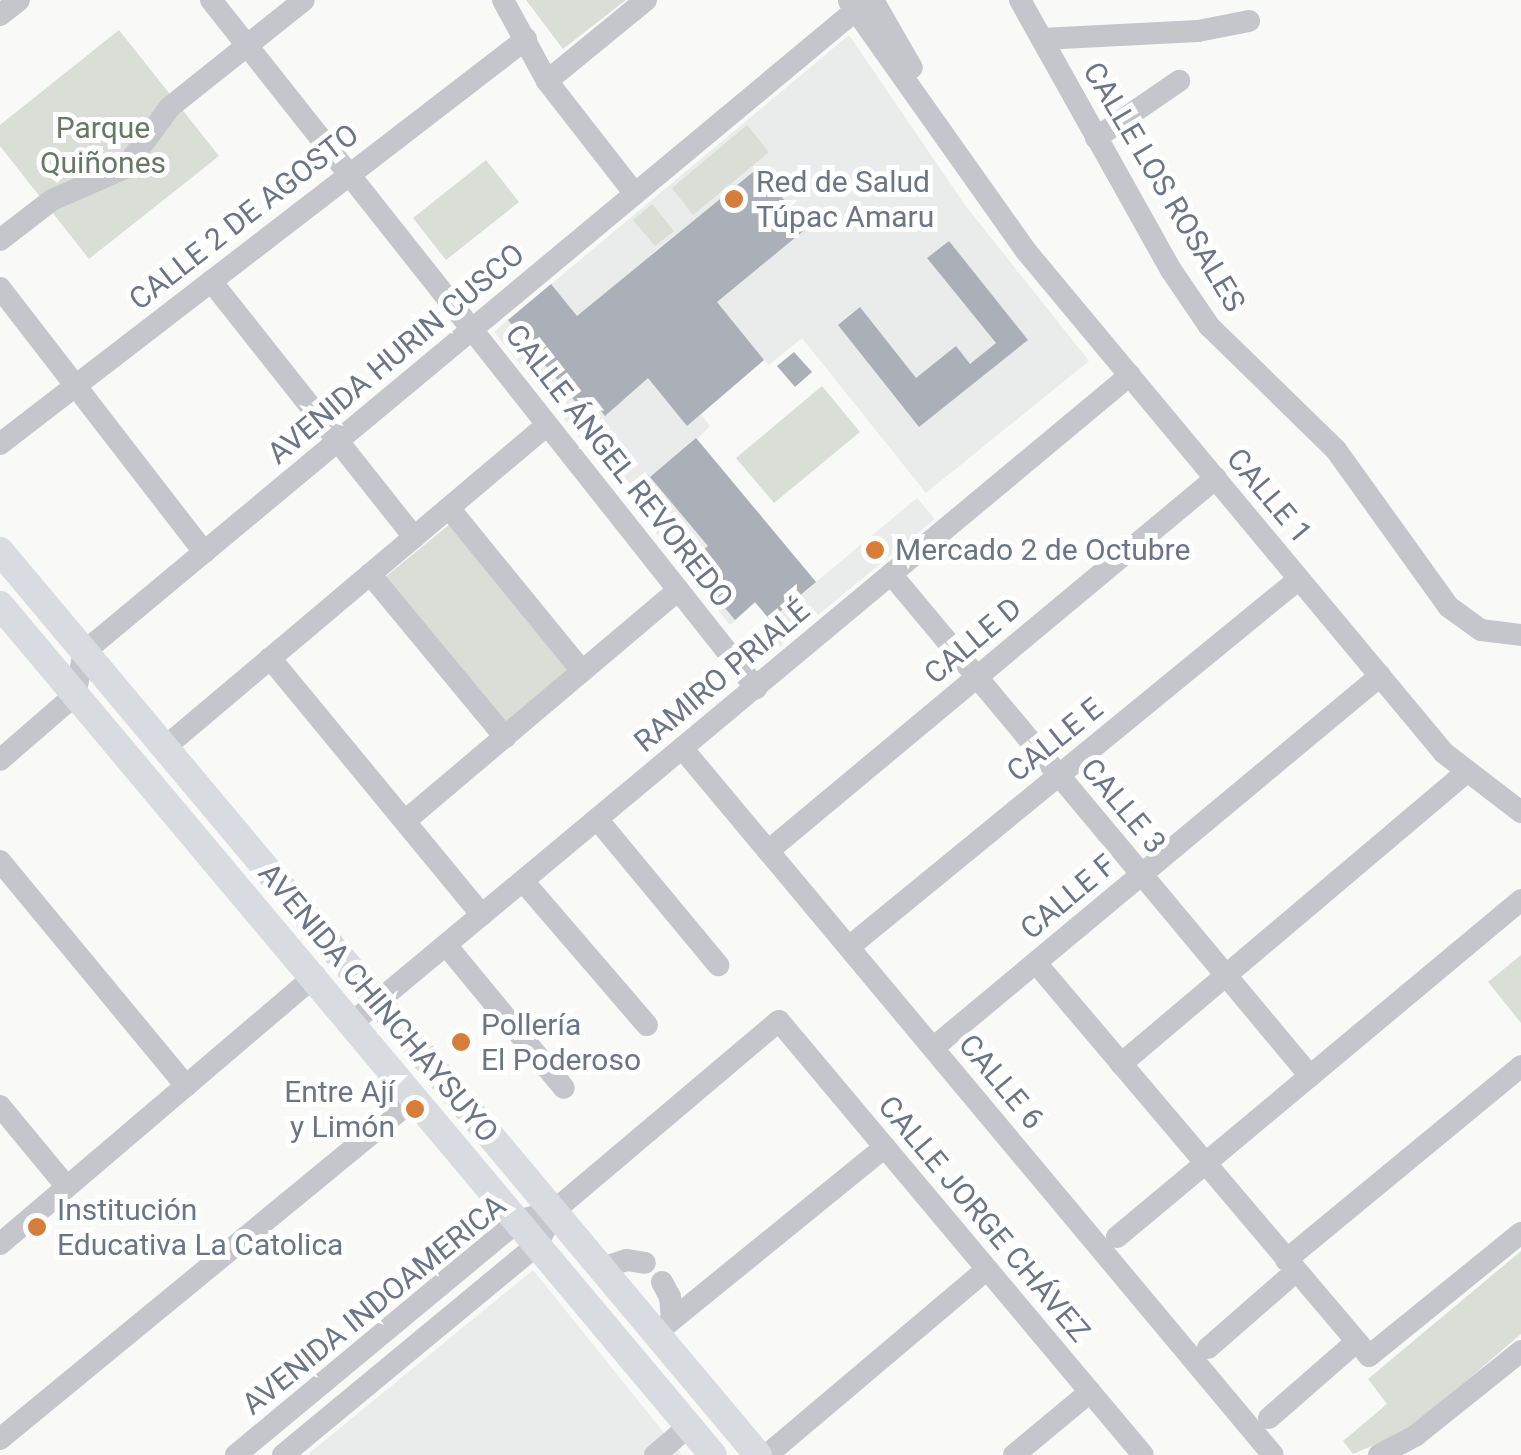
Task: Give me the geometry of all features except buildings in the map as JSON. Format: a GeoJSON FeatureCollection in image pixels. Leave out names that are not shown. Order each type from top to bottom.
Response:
{"type":"FeatureCollection","features":[{"type":"Feature","properties":{"kind":"main road","name":"AVENIDA CHINCHAYSUYO"},"geometry":{"type":"LineString","coordinates":[[0,551],[602,1268],[664,1326],[758,1455]]}},
{"type":"Feature","properties":{"kind":"main road","name":"AVENIDA CHINCHAYSUYO"},"geometry":{"type":"LineString","coordinates":[[0,605],[713,1455]]}},
{"type":"Feature","properties":{"kind":"street","name":"CALLE ÁNGEL REVOREDO"},"geometry":{"type":"LineString","coordinates":[[211,0],[756,688]]}},
{"type":"Feature","properties":{"kind":"street"},"geometry":{"type":"LineString","coordinates":[[0,240],[52,200],[125,168],[170,107],[304,0]]}},
{"type":"Feature","properties":{"kind":"street"},"geometry":{"type":"LineString","coordinates":[[503,0],[547,81],[635,194]]}},
{"type":"Feature","properties":{"kind":"street"},"geometry":{"type":"LineString","coordinates":[[547,81],[646,0]]}},
{"type":"Feature","properties":{"kind":"street","name":"CALLE LOS ROSALES"},"geometry":{"type":"LineString","coordinates":[[1020,0],[1186,294],[1229,350],[1336,450],[1450,607],[1482,630],[1521,634]]}},
{"type":"Feature","properties":{"kind":"street","name":"AVENIDA HURIN CUSCO"},"geometry":{"type":"LineString","coordinates":[[84,652],[861,3]]}},
{"type":"Feature","properties":{"kind":"street","name":"CALLE 1"},"geometry":{"type":"LineString","coordinates":[[861,3],[988,201],[1380,676],[1465,773],[1521,812]]}},
{"type":"Feature","properties":{"kind":"street"},"geometry":{"type":"LineString","coordinates":[[1042,38],[1198,31],[1249,21]]}},
{"type":"Feature","properties":{"kind":"street","name":"CALLE 2 DE AGOSTO"},"geometry":{"type":"LineString","coordinates":[[0,444],[526,38]]}},
{"type":"Feature","properties":{"kind":"street"},"geometry":{"type":"LineString","coordinates":[[1096,138],[1179,82]]}},
{"type":"Feature","properties":{"kind":"street"},"geometry":{"type":"LineString","coordinates":[[212,281],[414,537]]}},
{"type":"Feature","properties":{"kind":"street"},"geometry":{"type":"LineString","coordinates":[[0,288],[204,552]]}},
{"type":"Feature","properties":{"kind":"street","name":"RAMIRO PRIALÉ"},"geometry":{"type":"LineString","coordinates":[[353,1022],[1130,375]]}},
{"type":"Feature","properties":{"kind":"street"},"geometry":{"type":"LineString","coordinates":[[164,748],[547,424]]}},
{"type":"Feature","properties":{"kind":"street","name":"CALLE D"},"geometry":{"type":"LineString","coordinates":[[768,851],[1216,478]]}},
{"type":"Feature","properties":{"kind":"street"},"geometry":{"type":"LineString","coordinates":[[448,508],[582,671]]}},
{"type":"Feature","properties":{"kind":"street"},"geometry":{"type":"LineString","coordinates":[[370,574],[504,737]]}},
{"type":"Feature","properties":{"kind":"street","name":"CALLE 3"},"geometry":{"type":"LineString","coordinates":[[890,574],[1310,1076]]}},
{"type":"Feature","properties":{"kind":"street","name":"CALLE E"},"geometry":{"type":"LineString","coordinates":[[849,948],[1299,578]]}},
{"type":"Feature","properties":{"kind":"street"},"geometry":{"type":"LineString","coordinates":[[405,821],[678,590]]}},
{"type":"Feature","properties":{"kind":"street"},"geometry":{"type":"LineString","coordinates":[[0,760],[75,695],[84,652]]}},
{"type":"Feature","properties":{"kind":"street"},"geometry":{"type":"LineString","coordinates":[[270,658],[482,914]]}},
{"type":"Feature","properties":{"kind":"street","name":"CALLE F"},"geometry":{"type":"LineString","coordinates":[[933,1048],[1380,676]]}},
{"type":"Feature","properties":{"kind":"street","name":"CALLE 6"},"geometry":{"type":"LineString","coordinates":[[682,748],[1273,1455]]}},
{"type":"Feature","properties":{"kind":"street"},"geometry":{"type":"LineString","coordinates":[[1121,1064],[1465,773]]}},
{"type":"Feature","properties":{"kind":"street"},"geometry":{"type":"LineString","coordinates":[[597,819],[718,965]]}},
{"type":"Feature","properties":{"kind":"street"},"geometry":{"type":"LineString","coordinates":[[0,861],[186,1086]]}},
{"type":"Feature","properties":{"kind":"street"},"geometry":{"type":"LineString","coordinates":[[523,881],[647,1025]]}},
{"type":"Feature","properties":{"kind":"street"},"geometry":{"type":"LineString","coordinates":[[1117,1237],[1521,900]]}},
{"type":"Feature","properties":{"kind":"street"},"geometry":{"type":"LineString","coordinates":[[446,945],[564,1088]]}},
{"type":"Feature","properties":{"kind":"street"},"geometry":{"type":"LineString","coordinates":[[1036,963],[1362,1350]]}},
{"type":"Feature","properties":{"kind":"street"},"geometry":{"type":"LineString","coordinates":[[0,1244],[315,976]]}},
{"type":"Feature","properties":{"kind":"street","name":"AVENIDA INDOAMERICA"},"geometry":{"type":"LineString","coordinates":[[284,1455],[537,1244],[554,1210],[778,1020]]}},
{"type":"Feature","properties":{"kind":"street","name":"CALLE JORGE CHÁVEZ"},"geometry":{"type":"LineString","coordinates":[[778,1020],[1143,1455]]}},
{"type":"Feature","properties":{"kind":"street"},"geometry":{"type":"LineString","coordinates":[[1208,1348],[1290,1266],[1521,1066]]}},
{"type":"Feature","properties":{"kind":"street"},"geometry":{"type":"LineString","coordinates":[[0,1438],[415,1098]]}},
{"type":"Feature","properties":{"kind":"street"},"geometry":{"type":"LineString","coordinates":[[0,1106],[68,1187]]}},
{"type":"Feature","properties":{"kind":"street"},"geometry":{"type":"LineString","coordinates":[[664,1326],[884,1147]]}},
{"type":"Feature","properties":{"kind":"street","name":"AVENIDA INDOAMERICA"},"geometry":{"type":"LineString","coordinates":[[236,1455],[518,1221],[554,1210]]}},
{"type":"Feature","properties":{"kind":"street"},"geometry":{"type":"LineString","coordinates":[[1268,1418],[1521,1234]]}},
{"type":"Feature","properties":{"kind":"street"},"geometry":{"type":"LineString","coordinates":[[602,1268],[627,1260],[644,1263]]}},
{"type":"Feature","properties":{"kind":"street"},"geometry":{"type":"LineString","coordinates":[[767,1455],[987,1269]]}},
{"type":"Feature","properties":{"kind":"street"},"geometry":{"type":"LineString","coordinates":[[662,1282],[670,1297],[664,1326]]}},
{"type":"Feature","properties":{"kind":"street"},"geometry":{"type":"LineString","coordinates":[[1379,1455],[1415,1436],[1521,1352]]}},
{"type":"Feature","properties":{"kind":"street"},"geometry":{"type":"LineString","coordinates":[[1014,1455],[1090,1392]]}},
{"type":"Feature","properties":{"kind":"street"},"geometry":{"type":"LineString","coordinates":[[655,1455],[690,1426]]}},
{"type":"Feature","properties":{"kind":"shaded area"},"geometry":{"type":"Polygon","coordinates":[[[849,35],[965,205],[1089,361],[926,493],[802,338],[769,365],[764,360],[701,414],[710,426],[697,439],[816,582],[917,498],[935,519],[762,661],[745,641],[770,620],[755,603],[730,625],[494,332],[849,35]]]}},
{"type":"Feature","properties":{"kind":"shaded area"},"geometry":{"type":"Polygon","coordinates":[[[533,1270],[682,1455],[307,1455],[533,1270]]]}},
{"type":"Feature","properties":{"kind":"green space"},"geometry":{"type":"Polygon","coordinates":[[[526,0],[626,0],[563,49],[526,0]]]}},
{"type":"Feature","properties":{"kind":"green space","name":"Parque Quiñones"},"geometry":{"type":"Polygon","coordinates":[[[119,30],[219,156],[89,259],[0,146],[0,125],[119,30]]]}},
{"type":"Feature","properties":{"kind":"green space"},"geometry":{"type":"Polygon","coordinates":[[[747,125],[769,152],[693,215],[672,188],[747,125]]]}},
{"type":"Feature","properties":{"kind":"green space"},"geometry":{"type":"Polygon","coordinates":[[[486,160],[519,202],[446,260],[413,218],[486,160]]]}},
{"type":"Feature","properties":{"kind":"green space"},"geometry":{"type":"Polygon","coordinates":[[[652,204],[674,231],[655,246],[633,220],[652,204]]]}},
{"type":"Feature","properties":{"kind":"green space"},"geometry":{"type":"Polygon","coordinates":[[[822,386],[860,432],[774,503],[736,458],[822,386]]]}},
{"type":"Feature","properties":{"kind":"green space"},"geometry":{"type":"Polygon","coordinates":[[[451,523],[571,668],[505,724],[384,578],[451,523]]]}},
{"type":"Feature","properties":{"kind":"green space"},"geometry":{"type":"Polygon","coordinates":[[[1521,955],[1521,1023],[1488,982],[1521,955]]]}},
{"type":"Feature","properties":{"kind":"green space"},"geometry":{"type":"Polygon","coordinates":[[[1521,1251],[1521,1334],[1409,1430],[1353,1454],[1343,1441],[1387,1404],[1368,1379],[1521,1251]]]}},
{"type":"Feature","properties":{"kind":"place","name":"Red de Salud Túpac Amaru"},"geometry":{"type":"Point","coordinates":[734,199]}},
{"type":"Feature","properties":{"kind":"place","name":"Mercado 2 de Octubre"},"geometry":{"type":"Point","coordinates":[875,550]}},
{"type":"Feature","properties":{"kind":"place","name":"Pollería El Poderoso"},"geometry":{"type":"Point","coordinates":[461,1042]}},
{"type":"Feature","properties":{"kind":"place","name":"Entre Ají y Limón"},"geometry":{"type":"Point","coordinates":[415,1109]}},
{"type":"Feature","properties":{"kind":"place","name":"Institución Educativa La Catolica"},"geometry":{"type":"Point","coordinates":[37,1227]}}]}
